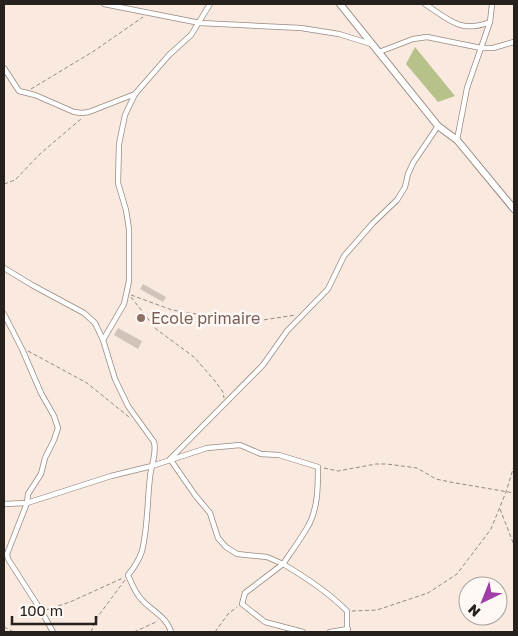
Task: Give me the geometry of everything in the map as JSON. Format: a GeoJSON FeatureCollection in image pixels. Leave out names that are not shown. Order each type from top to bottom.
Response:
{"type":"FeatureCollection","features":[{"type":"Feature","properties":{"kind":"street"},"geometry":{"type":"LineString","coordinates":[[104,4],[200,23],[301,28],[339,34],[372,44]]}},
{"type":"Feature","properties":{"kind":"street"},"geometry":{"type":"LineString","coordinates":[[103,340],[119,314],[127,293],[128,230],[126,210],[118,183],[118,160],[125,114],[135,94],[170,55],[192,35],[210,4]]}},
{"type":"Feature","properties":{"kind":"street"},"geometry":{"type":"LineString","coordinates":[[340,4],[438,126],[457,140],[514,210]]}},
{"type":"Feature","properties":{"kind":"street"},"geometry":{"type":"LineString","coordinates":[[425,4],[445,18],[467,27],[472,28],[490,22]]}},
{"type":"Feature","properties":{"kind":"street"},"geometry":{"type":"LineString","coordinates":[[457,140],[467,88],[490,22],[492,4]]}},
{"type":"Feature","properties":{"kind":"street"},"geometry":{"type":"LineString","coordinates":[[379,52],[427,37],[481,48],[493,48],[514,42]]}},
{"type":"Feature","properties":{"kind":"street"},"geometry":{"type":"LineString","coordinates":[[4,68],[19,91],[35,95],[74,112],[89,112],[135,94]]}},
{"type":"Feature","properties":{"kind":"street"},"geometry":{"type":"LineString","coordinates":[[170,459],[263,365],[287,331],[328,289],[344,256],[373,223],[397,200],[405,186],[413,163],[438,126]]}},
{"type":"Feature","properties":{"kind":"street"},"geometry":{"type":"LineString","coordinates":[[4,268],[84,313],[95,323],[103,340],[119,388],[128,406],[154,442],[155,448],[142,551],[137,563],[128,575],[137,595],[163,618],[169,625],[171,632]]}},
{"type":"Feature","properties":{"kind":"street"},"geometry":{"type":"LineString","coordinates":[[4,314],[41,393],[54,416],[58,428],[41,474],[28,494],[7,554],[8,559],[53,632]]}},
{"type":"Feature","properties":{"kind":"street"},"geometry":{"type":"LineString","coordinates":[[4,504],[26,503],[208,448],[240,446],[261,454],[280,455],[318,467],[318,490],[308,527],[283,564],[245,593],[242,604],[265,622],[303,632]]}},
{"type":"Feature","properties":{"kind":"street"},"geometry":{"type":"LineString","coordinates":[[170,459],[194,495],[210,513],[218,538],[226,547],[237,554],[267,557],[283,564],[331,595],[347,611],[348,631],[330,632]]}},
{"type":"Feature","properties":{"kind":"path"},"geometry":{"type":"LineString","coordinates":[[25,94],[40,82],[94,51],[150,14]]}},
{"type":"Feature","properties":{"kind":"path"},"geometry":{"type":"LineString","coordinates":[[4,184],[15,180],[41,153],[89,112]]}},
{"type":"Feature","properties":{"kind":"path"},"geometry":{"type":"LineString","coordinates":[[127,293],[172,310],[214,317],[256,321],[304,314]]}},
{"type":"Feature","properties":{"kind":"path"},"geometry":{"type":"LineString","coordinates":[[127,293],[156,329],[194,357],[223,392],[225,403]]}},
{"type":"Feature","properties":{"kind":"path"},"geometry":{"type":"LineString","coordinates":[[22,349],[38,355],[86,383],[129,417]]}},
{"type":"Feature","properties":{"kind":"path"},"geometry":{"type":"LineString","coordinates":[[318,467],[338,471],[376,464],[387,464],[417,468],[436,479],[514,493]]}},
{"type":"Feature","properties":{"kind":"path"},"geometry":{"type":"LineString","coordinates":[[347,611],[377,610],[420,596],[428,593],[457,574],[491,529],[514,466]]}},
{"type":"Feature","properties":{"kind":"path"},"geometry":{"type":"LineString","coordinates":[[500,508],[514,545]]}},
{"type":"Feature","properties":{"kind":"path"},"geometry":{"type":"LineString","coordinates":[[42,612],[70,602],[128,575]]}},
{"type":"Feature","properties":{"kind":"path"},"geometry":{"type":"LineString","coordinates":[[91,632],[96,619],[128,575]]}},
{"type":"Feature","properties":{"kind":"path"},"geometry":{"type":"LineString","coordinates":[[215,632],[228,614],[242,604]]}},
{"type":"Feature","properties":{"kind":"path"},"geometry":{"type":"LineString","coordinates":[[134,632],[163,618]]}},
{"type":"Feature","properties":{"kind":"path"},"geometry":{"type":"LineString","coordinates":[[4,626],[14,632]]}},
{"type":"Feature","properties":{"kind":"green space"},"geometry":{"type":"Polygon","coordinates":[[[415,47],[455,96],[438,102],[406,64],[415,47]]]}},
{"type":"Feature","properties":{"kind":"building"},"geometry":{"type":"Polygon","coordinates":[[[143,284],[166,297],[163,302],[140,289],[143,284]]]}},
{"type":"Feature","properties":{"kind":"building"},"geometry":{"type":"Polygon","coordinates":[[[118,328],[142,341],[138,349],[114,335],[118,328]]]}},
{"type":"Feature","properties":{"kind":"place","name":"Ecole primaire"},"geometry":{"type":"Point","coordinates":[141,318]}}]}
